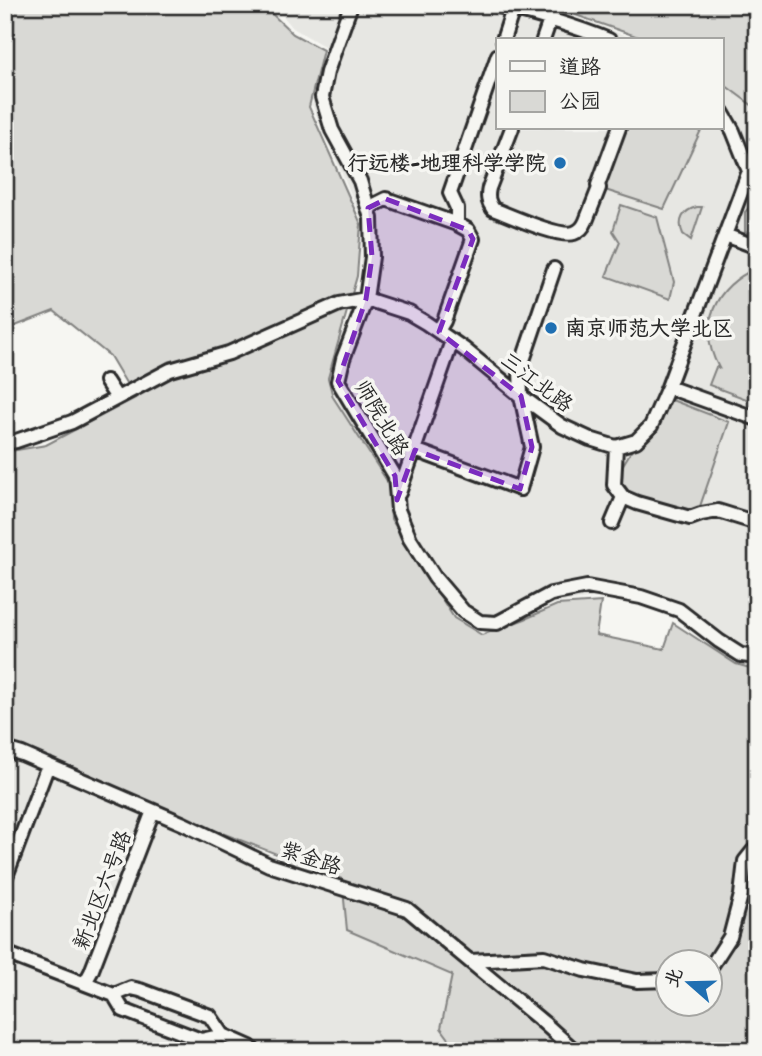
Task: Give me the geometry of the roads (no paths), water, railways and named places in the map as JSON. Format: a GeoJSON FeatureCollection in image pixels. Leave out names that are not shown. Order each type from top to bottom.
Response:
{"type":"FeatureCollection","features":[{"type":"Feature","properties":{"kind":"street","name":"师院北路"},"geometry":{"type":"LineString","coordinates":[[351,5],[327,72],[322,97],[332,130],[360,181],[371,218],[372,257],[366,299],[343,359],[338,381],[395,476],[398,510],[410,539],[435,579],[463,611],[480,622],[497,623],[551,594],[587,587],[641,597],[679,610],[741,655],[757,657]]}},
{"type":"Feature","properties":{"kind":"street"},"geometry":{"type":"LineString","coordinates":[[495,5],[604,38]]}},
{"type":"Feature","properties":{"kind":"street"},"geometry":{"type":"LineString","coordinates":[[504,38],[513,9]]}},
{"type":"Feature","properties":{"kind":"street"},"geometry":{"type":"LineString","coordinates":[[544,38],[550,20]]}},
{"type":"Feature","properties":{"kind":"street"},"geometry":{"type":"LineString","coordinates":[[457,223],[457,208],[450,193],[496,61]]}},
{"type":"Feature","properties":{"kind":"street"},"geometry":{"type":"LineString","coordinates":[[724,115],[753,170],[651,426],[636,441],[616,447],[614,485],[623,497],[690,518],[718,511],[757,523]]}},
{"type":"Feature","properties":{"kind":"street"},"geometry":{"type":"LineString","coordinates":[[511,130],[489,188],[489,203],[493,209],[539,226],[564,234],[574,234],[584,226],[618,130]]}},
{"type":"Feature","properties":{"kind":"street"},"geometry":{"type":"LineString","coordinates":[[368,208],[386,199],[457,223],[468,230],[473,239],[449,308],[438,331]]}},
{"type":"Feature","properties":{"kind":"street"},"geometry":{"type":"LineString","coordinates":[[725,235],[757,247]]}},
{"type":"Feature","properties":{"kind":"street"},"geometry":{"type":"LineString","coordinates":[[415,450],[520,489],[532,447],[521,396],[520,369],[554,270]]}},
{"type":"Feature","properties":{"kind":"street"},"geometry":{"type":"LineString","coordinates":[[5,443],[72,422],[170,370],[229,353],[339,304],[366,299]]}},
{"type":"Feature","properties":{"kind":"street","name":"三江北路"},"geometry":{"type":"LineString","coordinates":[[366,299],[409,313],[452,341],[562,426],[616,447]]}},
{"type":"Feature","properties":{"kind":"street"},"geometry":{"type":"LineString","coordinates":[[397,500],[452,341]]}},
{"type":"Feature","properties":{"kind":"street"},"geometry":{"type":"LineString","coordinates":[[106,381],[117,398]]}},
{"type":"Feature","properties":{"kind":"street"},"geometry":{"type":"LineString","coordinates":[[668,387],[757,419]]}},
{"type":"Feature","properties":{"kind":"street"},"geometry":{"type":"LineString","coordinates":[[612,523],[623,497]]}},
{"type":"Feature","properties":{"kind":"street","name":"紫金路"},"geometry":{"type":"LineString","coordinates":[[5,749],[48,765],[270,865],[407,909],[575,1051]]}},
{"type":"Feature","properties":{"kind":"street"},"geometry":{"type":"LineString","coordinates":[[5,879],[48,765]]}},
{"type":"Feature","properties":{"kind":"street","name":"新北区六号路"},"geometry":{"type":"LineString","coordinates":[[85,983],[153,811]]}},
{"type":"Feature","properties":{"kind":"street"},"geometry":{"type":"LineString","coordinates":[[723,948],[730,937],[741,895],[745,862],[753,851],[757,850]]}},
{"type":"Feature","properties":{"kind":"street"},"geometry":{"type":"LineString","coordinates":[[5,953],[114,995],[123,1010],[201,1040],[223,1035]]}},
{"type":"Feature","properties":{"kind":"street"},"geometry":{"type":"LineString","coordinates":[[470,961],[544,957],[584,970],[637,981],[654,980]]}},
{"type":"Feature","properties":{"kind":"street"},"geometry":{"type":"LineString","coordinates":[[114,995],[131,988],[141,990],[210,1016],[223,1035],[254,1051]]}},
{"type":"Feature","properties":{"kind":"place","name":"行远楼-地理科学学院"},"geometry":{"type":"Point","coordinates":[560,163]}},
{"type":"Feature","properties":{"kind":"place","name":"南京师范大学北区"},"geometry":{"type":"Point","coordinates":[551,328]}}]}
